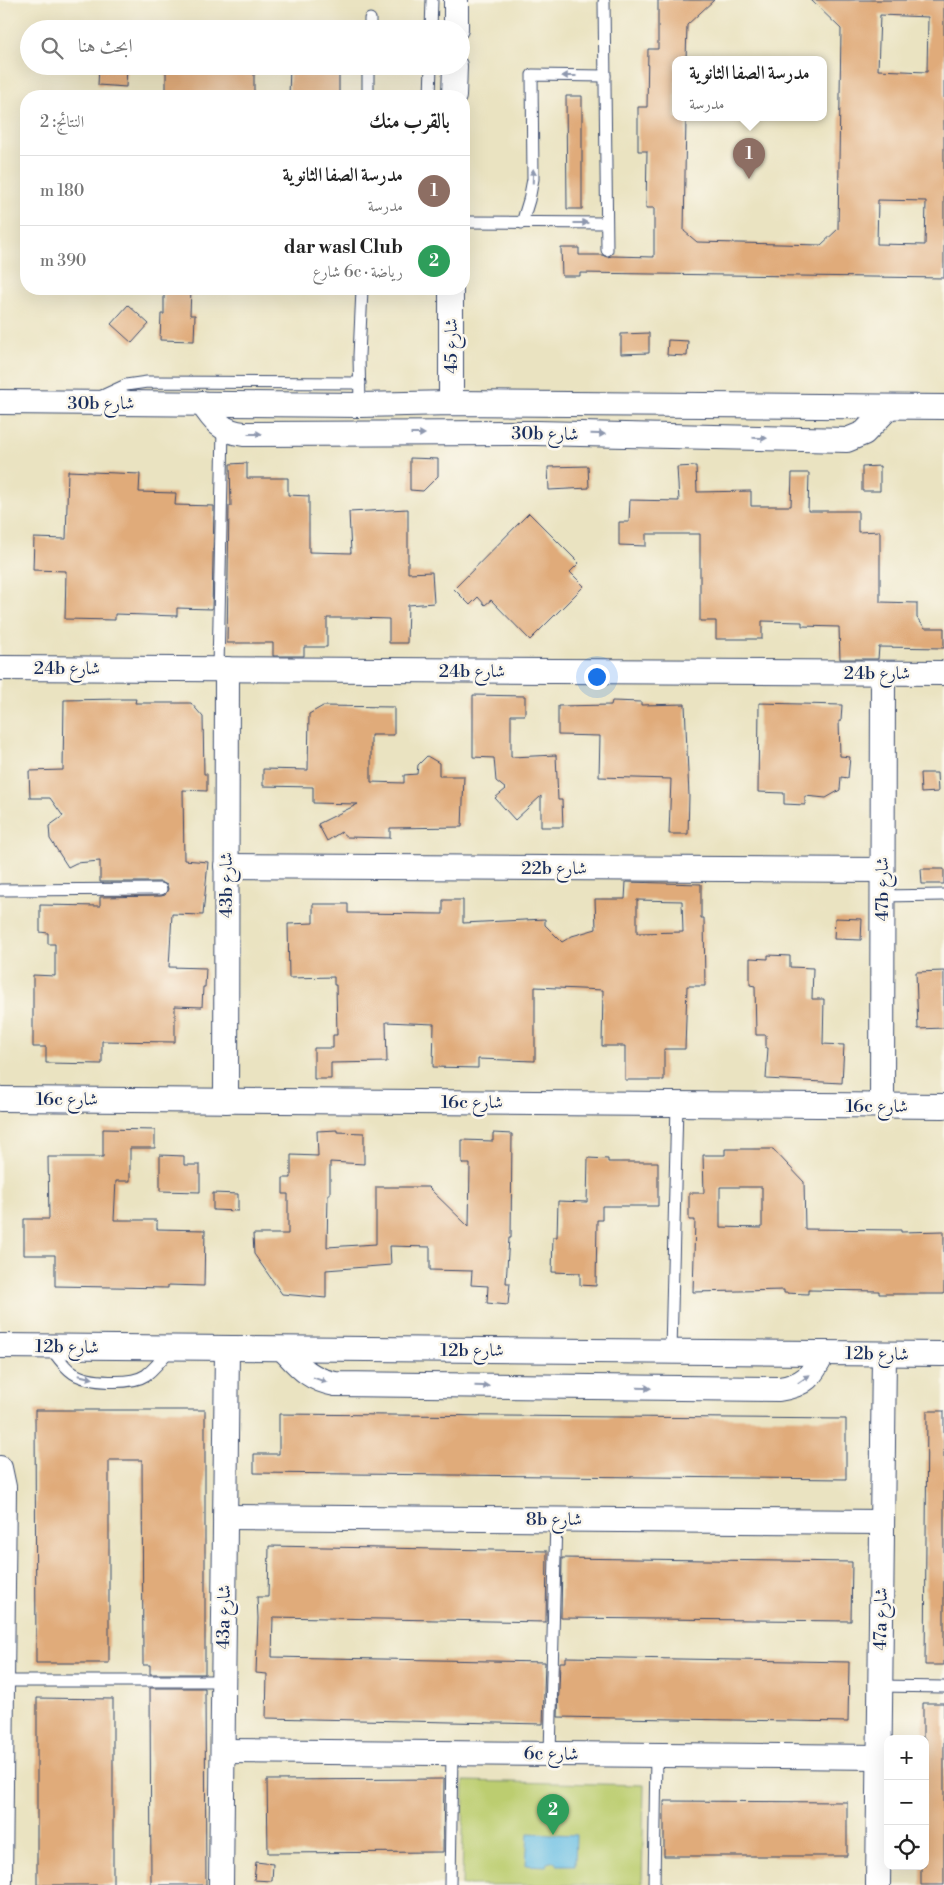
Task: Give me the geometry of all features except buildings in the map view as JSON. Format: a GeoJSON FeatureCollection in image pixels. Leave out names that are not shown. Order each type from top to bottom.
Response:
{"type":"FeatureCollection","features":[{"type":"Feature","properties":{"kind":"street"},"geometry":{"type":"LineString","coordinates":[[456,0],[456,20]]}},
{"type":"Feature","properties":{"kind":"street"},"geometry":{"type":"LineString","coordinates":[[454,90],[455,75]]}},
{"type":"Feature","properties":{"kind":"street","name":"شارع 45"},"geometry":{"type":"LineString","coordinates":[[451,403],[452,295]]}},
{"type":"Feature","properties":{"kind":"street","name":"30b شارع"},"geometry":{"type":"LineString","coordinates":[[0,402],[202,403],[360,394],[451,403],[944,408]]}},
{"type":"Feature","properties":{"kind":"street"},"geometry":{"type":"LineString","coordinates":[[202,403],[222,428]]}},
{"type":"Feature","properties":{"kind":"street","name":"30b شارع"},"geometry":{"type":"LineString","coordinates":[[222,428],[234,433],[244,434],[536,433],[847,440],[864,433],[889,407]]}},
{"type":"Feature","properties":{"kind":"street","name":"24b شارع"},"geometry":{"type":"LineString","coordinates":[[0,668],[944,673]]}},
{"type":"Feature","properties":{"kind":"street","name":"43b شارع"},"geometry":{"type":"LineString","coordinates":[[222,669],[226,866],[226,1101]]}},
{"type":"Feature","properties":{"kind":"street","name":"47b شارع"},"geometry":{"type":"LineString","coordinates":[[882,1106],[883,673]]}},
{"type":"Feature","properties":{"kind":"street","name":"22b شارع"},"geometry":{"type":"LineString","coordinates":[[226,866],[882,870]]}},
{"type":"Feature","properties":{"kind":"street","name":"16c شارع"},"geometry":{"type":"LineString","coordinates":[[0,1099],[944,1106]]}},
{"type":"Feature","properties":{"kind":"street","name":"12b شارع"},"geometry":{"type":"LineString","coordinates":[[0,1346],[823,1353],[942,1356]]}},
{"type":"Feature","properties":{"kind":"street","name":"43a شارع"},"geometry":{"type":"LineString","coordinates":[[221,1885],[227,1348]]}},
{"type":"Feature","properties":{"kind":"street"},"geometry":{"type":"LineString","coordinates":[[283,1349],[312,1377],[323,1382],[335,1384],[779,1389],[797,1384],[806,1379],[813,1373],[823,1353]]}},
{"type":"Feature","properties":{"kind":"street","name":"47a شارع"},"geometry":{"type":"LineString","coordinates":[[878,1885],[884,1354]]}},
{"type":"Feature","properties":{"kind":"street"},"geometry":{"type":"LineString","coordinates":[[0,1468],[4,1487],[0,1882]]}},
{"type":"Feature","properties":{"kind":"street","name":"8b شارع"},"geometry":{"type":"LineString","coordinates":[[225,1517],[882,1522]]}},
{"type":"Feature","properties":{"kind":"street","name":"6c شارع"},"geometry":{"type":"LineString","coordinates":[[223,1751],[880,1757]]}},
{"type":"Feature","properties":{"kind":"lane"},"geometry":{"type":"LineString","coordinates":[[431,20],[432,0]]}},
{"type":"Feature","properties":{"kind":"lane"},"geometry":{"type":"LineString","coordinates":[[604,2],[606,250]]}},
{"type":"Feature","properties":{"kind":"lane"},"geometry":{"type":"LineString","coordinates":[[368,75],[368,90]]}},
{"type":"Feature","properties":{"kind":"lane"},"geometry":{"type":"LineString","coordinates":[[430,90],[431,75]]}},
{"type":"Feature","properties":{"kind":"lane"},"geometry":{"type":"LineString","coordinates":[[522,223],[533,179],[532,75],[605,76]]}},
{"type":"Feature","properties":{"kind":"lane"},"geometry":{"type":"LineString","coordinates":[[470,222],[606,223]]}},
{"type":"Feature","properties":{"kind":"lane"},"geometry":{"type":"LineString","coordinates":[[89,403],[121,387],[146,382],[360,394],[362,295]]}},
{"type":"Feature","properties":{"kind":"lane"},"geometry":{"type":"LineString","coordinates":[[222,428],[222,669]]}},
{"type":"Feature","properties":{"kind":"lane"},"geometry":{"type":"LineString","coordinates":[[0,890],[161,889]]}},
{"type":"Feature","properties":{"kind":"lane"},"geometry":{"type":"LineString","coordinates":[[882,896],[944,895]]}},
{"type":"Feature","properties":{"kind":"lane"},"geometry":{"type":"LineString","coordinates":[[671,1352],[677,1104]]}},
{"type":"Feature","properties":{"kind":"lane"},"geometry":{"type":"LineString","coordinates":[[50,1347],[65,1366],[75,1374],[87,1379],[126,1381],[140,1378],[147,1374],[171,1348]]}},
{"type":"Feature","properties":{"kind":"lane"},"geometry":{"type":"LineString","coordinates":[[550,1754],[556,1519]]}},
{"type":"Feature","properties":{"kind":"lane"},"geometry":{"type":"LineString","coordinates":[[3,1681],[224,1681]]}},
{"type":"Feature","properties":{"kind":"lane"},"geometry":{"type":"LineString","coordinates":[[880,1686],[944,1687]]}},
{"type":"Feature","properties":{"kind":"lane"},"geometry":{"type":"LineString","coordinates":[[450,1885],[452,1753]]}},
{"type":"Feature","properties":{"kind":"lane"},"geometry":{"type":"LineString","coordinates":[[654,1885],[656,1755]]}},
{"type":"Feature","properties":{"kind":"green space"},"geometry":{"type":"Polygon","coordinates":[[[464,1781],[644,1785],[642,1885],[462,1885],[464,1781]]]}},
{"type":"Feature","properties":{"kind":"water"},"geometry":{"type":"Polygon","coordinates":[[[528,1833],[576,1835],[575,1865],[557,1865],[554,1861],[547,1863],[546,1866],[526,1865],[528,1833]]]}},
{"type":"Feature","properties":{"kind":"place","name":"مدرسة الصفا الثانوية"},"geometry":{"type":"Point","coordinates":[749,179]}},
{"type":"Feature","properties":{"kind":"place","name":"dar wasl Club"},"geometry":{"type":"Point","coordinates":[553,1835]}}]}
